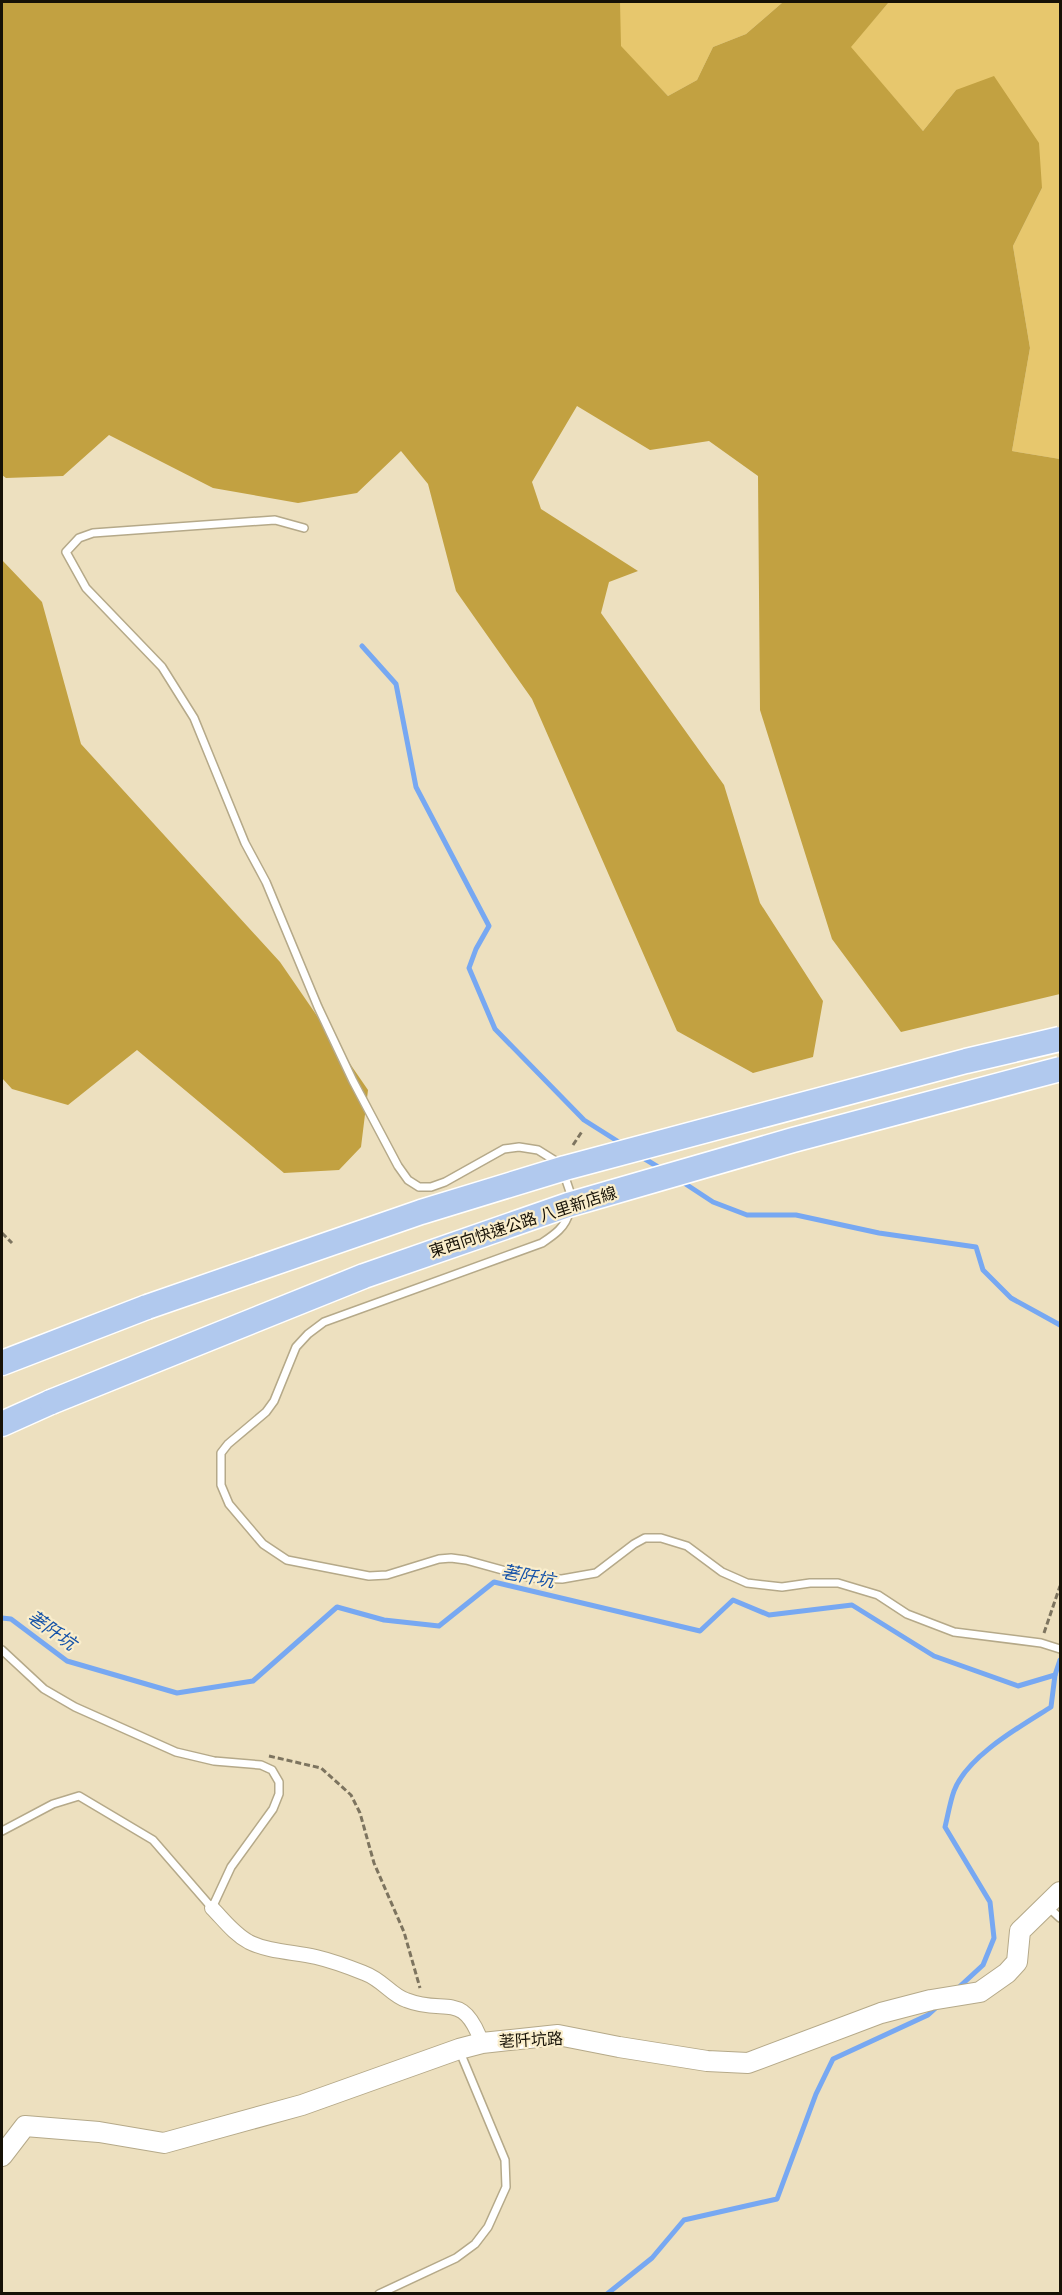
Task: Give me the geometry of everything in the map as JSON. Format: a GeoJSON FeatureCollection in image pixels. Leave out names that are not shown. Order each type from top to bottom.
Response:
{"type":"FeatureCollection","features":[{"type":"Feature","properties":{"kind":"highway"},"geometry":{"type":"LineString","coordinates":[[2,1363],[147,1307],[421,1212],[565,1168],[966,1061],[1060,1039]]}},
{"type":"Feature","properties":{"kind":"highway","name":"東西向快速公路 八里新店線"},"geometry":{"type":"LineString","coordinates":[[2,1424],[364,1276],[568,1204],[793,1140],[1060,1069]]}},
{"type":"Feature","properties":{"kind":"street","name":"荖阡坑路"},"geometry":{"type":"LineString","coordinates":[[2,2156],[25,2126],[99,2132],[164,2143],[302,2105],[459,2049],[482,2043],[558,2035],[619,2048],[707,2061],[748,2063],[881,2013],[931,2000],[980,1992],[1006,1974],[1017,1962],[1020,1931],[1056,1905]]}},
{"type":"Feature","properties":{"kind":"street"},"geometry":{"type":"LineString","coordinates":[[212,1908],[234,1931],[249,1942],[323,1959],[381,1980],[400,1998],[455,2008],[467,2013],[475,2023],[482,2043]]}},
{"type":"Feature","properties":{"kind":"lane"},"geometry":{"type":"LineString","coordinates":[[304,528],[275,520],[93,533],[79,538],[66,552],[86,588],[162,668],[195,718],[244,843],[266,882],[318,1007],[353,1081],[398,1166],[408,1180],[419,1186],[431,1187],[445,1182],[504,1149],[519,1147],[538,1150],[554,1160],[566,1176],[571,1195],[568,1217],[558,1232],[542,1243],[324,1322],[308,1334],[296,1347],[274,1401],[266,1412],[228,1444],[221,1454],[221,1485],[229,1504],[263,1544],[287,1560],[369,1576],[387,1575],[439,1559],[451,1558],[531,1578],[546,1580],[578,1577],[596,1573],[645,1538],[661,1538],[687,1546],[722,1572],[747,1583],[782,1587],[810,1582],[838,1583],[878,1595],[908,1614],[954,1632],[1044,1644],[1060,1649]]}},
{"type":"Feature","properties":{"kind":"lane"},"geometry":{"type":"LineString","coordinates":[[2,1650],[44,1689],[75,1707],[176,1752],[214,1761],[261,1766],[272,1770],[279,1782],[279,1794],[273,1809],[231,1867],[212,1908],[153,1840],[79,1796],[53,1804],[2,1831]]}},
{"type":"Feature","properties":{"kind":"lane"},"geometry":{"type":"LineString","coordinates":[[379,2294],[456,2258],[475,2244],[488,2228],[506,2187],[505,2160],[459,2049]]}},
{"type":"Feature","properties":{"kind":"path"},"geometry":{"type":"LineString","coordinates":[[2,1233],[12,1243]]}},
{"type":"Feature","properties":{"kind":"path"},"geometry":{"type":"LineString","coordinates":[[1044,1644],[1060,1586]]}},
{"type":"Feature","properties":{"kind":"path"},"geometry":{"type":"LineString","coordinates":[[242,1764],[273,1755],[321,1768],[351,1795],[360,1813],[374,1863],[404,1932],[424,2004]]}},
{"type":"Feature","properties":{"kind":"shaded area"},"geometry":{"type":"Polygon","coordinates":[[[2,2],[620,2],[621,46],[668,96],[697,80],[713,47],[746,34],[783,2],[889,2],[851,47],[923,131],[956,90],[994,76],[1039,143],[1042,188],[1013,246],[1030,348],[1012,451],[1060,459],[1060,994],[901,1032],[832,939],[760,710],[758,476],[709,441],[650,450],[577,406],[532,482],[541,509],[638,571],[609,582],[601,613],[724,785],[760,903],[823,1001],[813,1057],[753,1073],[677,1031],[532,699],[456,591],[428,484],[401,451],[357,493],[298,503],[213,488],[109,435],[63,476],[6,478],[2,475],[2,2]]]}},
{"type":"Feature","properties":{"kind":"shaded area"},"geometry":{"type":"Polygon","coordinates":[[[620,2],[783,2],[746,34],[713,47],[697,80],[668,96],[620,46],[620,2]]]}},
{"type":"Feature","properties":{"kind":"shaded area"},"geometry":{"type":"Polygon","coordinates":[[[889,2],[1060,2],[1060,459],[1012,451],[1030,348],[1013,246],[1042,188],[956,90],[923,131],[850,47],[889,2]]]}},
{"type":"Feature","properties":{"kind":"shaded area"},"geometry":{"type":"Polygon","coordinates":[[[2,560],[42,602],[81,744],[280,962],[368,1090],[361,1147],[339,1170],[284,1173],[137,1050],[68,1105],[12,1089],[2,1078],[2,560]]]}},
{"type":"Feature","properties":{"kind":"waterway"},"geometry":{"type":"LineString","coordinates":[[362,646],[396,684],[416,787],[489,926],[476,949],[469,968],[495,1029],[584,1120],[622,1144]]}},
{"type":"Feature","properties":{"kind":"waterway"},"geometry":{"type":"LineString","coordinates":[[640,1156],[663,1170]]}},
{"type":"Feature","properties":{"kind":"waterway"},"geometry":{"type":"LineString","coordinates":[[681,1181],[713,1202],[747,1215],[796,1215],[879,1233],[976,1247],[983,1270],[1011,1298],[1060,1325]]}},
{"type":"Feature","properties":{"kind":"waterway","name":"荖阡坑"},"geometry":{"type":"LineString","coordinates":[[2,1618],[11,1619],[67,1661],[177,1693],[253,1681],[337,1607],[384,1620],[439,1626],[494,1582],[700,1631],[733,1600],[769,1615],[852,1605],[934,1656],[1018,1686],[1055,1675],[1060,1660]]}},
{"type":"Feature","properties":{"kind":"waterway"},"geometry":{"type":"LineString","coordinates":[[957,1989],[983,1965],[994,1938],[990,1902],[945,1827],[954,1791],[970,1766],[982,1754],[1051,1707],[1055,1675]]}},
{"type":"Feature","properties":{"kind":"waterway"},"geometry":{"type":"LineString","coordinates":[[607,2294],[652,2258],[684,2220],[777,2199],[816,2094],[833,2059],[928,2015],[939,2005]]}}]}
